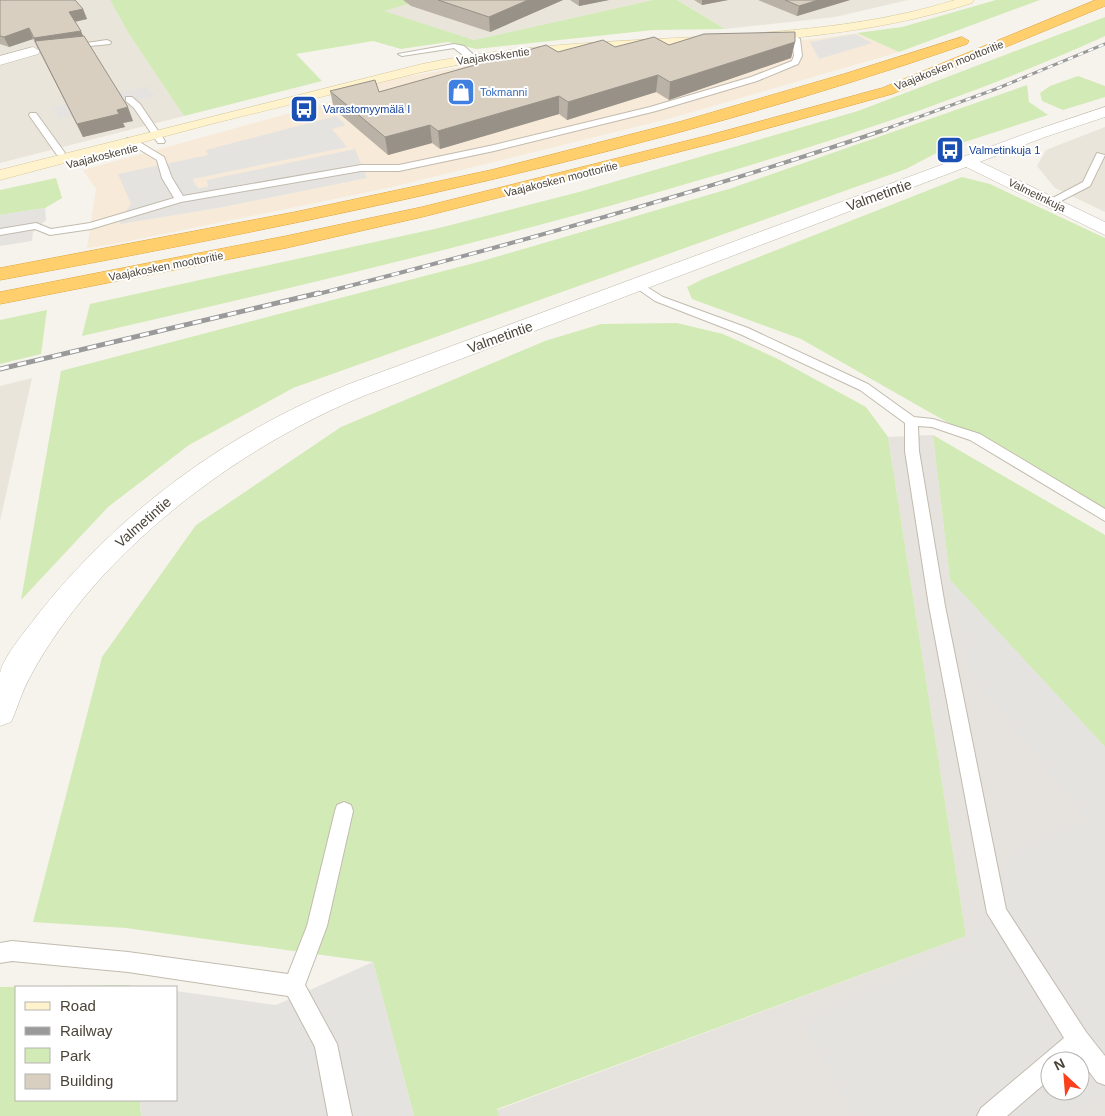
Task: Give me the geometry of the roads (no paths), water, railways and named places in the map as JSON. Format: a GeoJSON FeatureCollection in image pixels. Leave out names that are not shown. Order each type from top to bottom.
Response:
{"type":"FeatureCollection","features":[{"type":"Feature","properties":{"kind":"highway","name":"Vaajakosken moottoritie"},"geometry":{"type":"LineString","coordinates":[[990,31],[1065,0]]}},
{"type":"Feature","properties":{"kind":"highway","name":"Vaajakosken moottoritie"},"geometry":{"type":"LineString","coordinates":[[0,298],[276,244],[422,212],[712,139],[887,91],[1105,1]]}},
{"type":"Feature","properties":{"kind":"highway","name":"Vaajakosken moottoritie"},"geometry":{"type":"LineString","coordinates":[[0,274],[283,221],[606,147],[696,124],[856,76],[973,37]]}},
{"type":"Feature","properties":{"kind":"main road"},"geometry":{"type":"LineString","coordinates":[[749,38],[790,35],[876,24],[915,16],[968,0]]}},
{"type":"Feature","properties":{"kind":"main road","name":"Vaajakoskentie"},"geometry":{"type":"LineString","coordinates":[[0,181],[159,137],[225,124],[260,109],[414,70],[472,58],[557,48],[730,39]]}},
{"type":"Feature","properties":{"kind":"main road","name":"Vaajakoskentie"},"geometry":{"type":"LineString","coordinates":[[0,175],[136,143]]}},
{"type":"Feature","properties":{"kind":"street"},"geometry":{"type":"LineString","coordinates":[[0,61],[38,50]]}},
{"type":"Feature","properties":{"kind":"street","name":"Valmetintie"},"geometry":{"type":"LineString","coordinates":[[0,712],[7,670],[35,639],[79,583],[122,538],[173,496],[228,456],[318,406],[1105,112]]}},
{"type":"Feature","properties":{"kind":"street","name":"Valmetinkuja"},"geometry":{"type":"LineString","coordinates":[[970,162],[1105,228]]}},
{"type":"Feature","properties":{"kind":"lane"},"geometry":{"type":"LineString","coordinates":[[0,232],[36,226],[50,232],[91,226],[180,199],[361,168],[399,168],[653,109],[754,79],[795,62],[798,56],[796,39],[790,35]]}},
{"type":"Feature","properties":{"kind":"lane"},"geometry":{"type":"LineString","coordinates":[[61,47],[107,42]]}},
{"type":"Feature","properties":{"kind":"lane"},"geometry":{"type":"LineString","coordinates":[[402,54],[454,46],[461,48],[472,58]]}},
{"type":"Feature","properties":{"kind":"lane"},"geometry":{"type":"LineString","coordinates":[[129,99],[137,106],[159,137]]}},
{"type":"Feature","properties":{"kind":"lane"},"geometry":{"type":"LineString","coordinates":[[33,114],[60,153]]}},
{"type":"Feature","properties":{"kind":"lane"},"geometry":{"type":"LineString","coordinates":[[136,143],[161,160],[168,178],[180,199]]}},
{"type":"Feature","properties":{"kind":"lane"},"geometry":{"type":"LineString","coordinates":[[1052,202],[1087,184],[1100,155]]}},
{"type":"Feature","properties":{"kind":"lane"},"geometry":{"type":"LineString","coordinates":[[639,285],[659,299],[744,331],[864,387],[911,421],[933,423],[975,437],[1105,516]]}},
{"type":"Feature","properties":{"kind":"lane"},"geometry":{"type":"LineString","coordinates":[[911,421],[912,451],[937,606],[997,913],[1078,1040],[1105,1074]]}},
{"type":"Feature","properties":{"kind":"lane"},"geometry":{"type":"LineString","coordinates":[[340,1116],[326,1044],[294,986],[317,926],[344,811]]}},
{"type":"Feature","properties":{"kind":"lane"},"geometry":{"type":"LineString","coordinates":[[0,953],[12,951],[128,962],[294,986]]}},
{"type":"Feature","properties":{"kind":"lane"},"geometry":{"type":"LineString","coordinates":[[1065,1051],[1078,1040]]}},
{"type":"Feature","properties":{"kind":"lane"},"geometry":{"type":"LineString","coordinates":[[989,1116],[1040,1073]]}},
{"type":"Feature","properties":{"kind":"railway"},"geometry":{"type":"LineString","coordinates":[[883,130],[996,89],[1105,44]]}},
{"type":"Feature","properties":{"kind":"railway"},"geometry":{"type":"LineString","coordinates":[[314,295],[602,218],[745,175],[887,129]]}},
{"type":"Feature","properties":{"kind":"railway"},"geometry":{"type":"LineString","coordinates":[[0,369],[319,293]]}},
{"type":"Feature","properties":{"kind":"place","name":"Tokmanni"},"geometry":{"type":"Point","coordinates":[461,92]}},
{"type":"Feature","properties":{"kind":"place","name":"Varastomyymälä I"},"geometry":{"type":"Point","coordinates":[304,109]}},
{"type":"Feature","properties":{"kind":"place","name":"Valmetinkuja 1"},"geometry":{"type":"Point","coordinates":[950,150]}}]}
